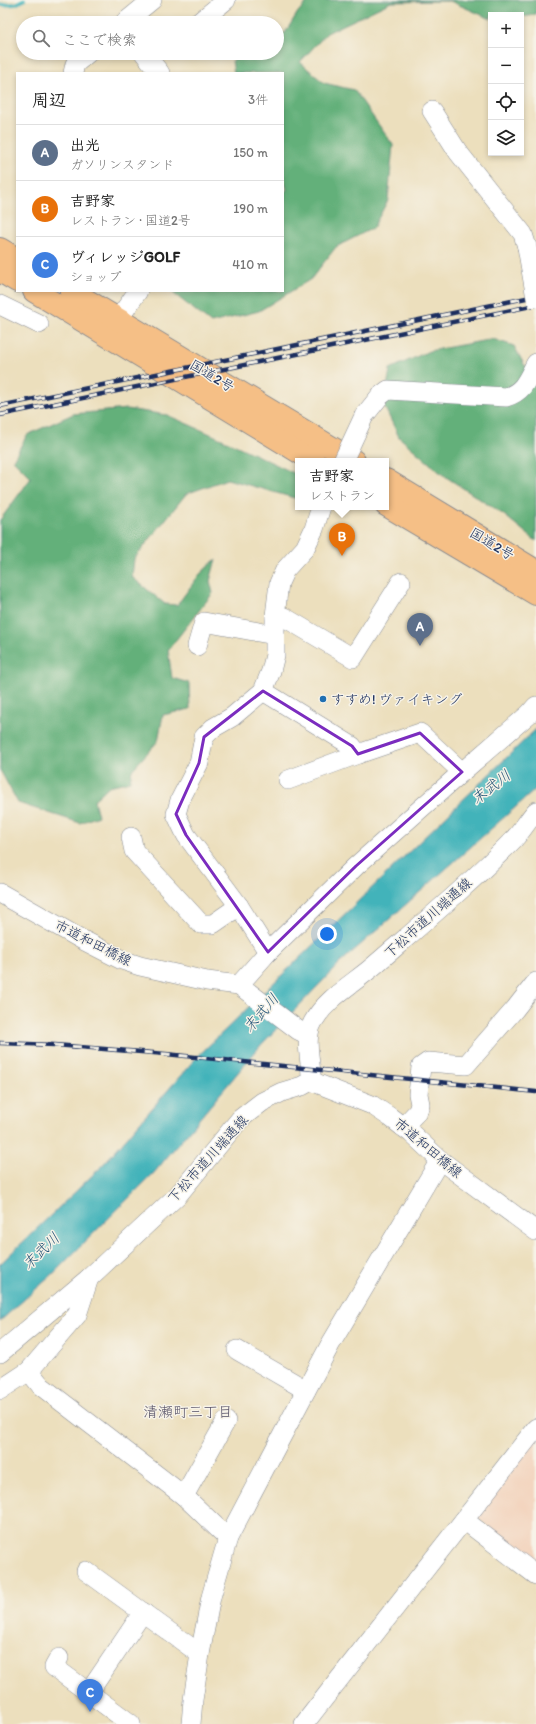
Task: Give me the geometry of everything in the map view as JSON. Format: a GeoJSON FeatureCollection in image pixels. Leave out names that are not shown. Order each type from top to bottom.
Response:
{"type":"FeatureCollection","features":[{"type":"Feature","properties":{"kind":"highway"},"geometry":{"type":"LineString","coordinates":[[0,249],[16,258]]}},
{"type":"Feature","properties":{"kind":"highway"},"geometry":{"type":"LineString","coordinates":[[0,271],[16,280]]}},
{"type":"Feature","properties":{"kind":"highway","name":"国道2号"},"geometry":{"type":"LineString","coordinates":[[36,292],[112,327],[349,458]]}},
{"type":"Feature","properties":{"kind":"highway","name":"国道2号"},"geometry":{"type":"LineString","coordinates":[[71,292],[112,327],[309,458]]}},
{"type":"Feature","properties":{"kind":"highway","name":"国道2号"},"geometry":{"type":"LineString","coordinates":[[389,482],[536,570]]}},
{"type":"Feature","properties":{"kind":"highway","name":"国道2号"},"geometry":{"type":"LineString","coordinates":[[389,507],[536,594]]}},
{"type":"Feature","properties":{"kind":"street"},"geometry":{"type":"LineString","coordinates":[[133,16],[152,0]]}},
{"type":"Feature","properties":{"kind":"street"},"geometry":{"type":"LineString","coordinates":[[207,16],[226,0]]}},
{"type":"Feature","properties":{"kind":"street"},"geometry":{"type":"LineString","coordinates":[[73,72],[75,64],[80,60]]}},
{"type":"Feature","properties":{"kind":"street"},"geometry":{"type":"LineString","coordinates":[[432,111],[458,152],[523,234],[527,247],[536,298]]}},
{"type":"Feature","properties":{"kind":"street"},"geometry":{"type":"LineString","coordinates":[[112,327],[137,292]]}},
{"type":"Feature","properties":{"kind":"street"},"geometry":{"type":"LineString","coordinates":[[0,306],[39,324]]}},
{"type":"Feature","properties":{"kind":"street"},"geometry":{"type":"LineString","coordinates":[[344,458],[364,416],[380,396],[388,390],[506,396],[513,395],[521,390],[536,363]]}},
{"type":"Feature","properties":{"kind":"street"},"geometry":{"type":"LineString","coordinates":[[268,952],[239,906],[186,835],[176,814],[180,800],[199,763],[204,737],[213,728],[232,717],[263,691],[272,671],[275,655],[275,626],[279,583],[285,570],[305,548],[314,529],[320,510]]}},
{"type":"Feature","properties":{"kind":"street"},"geometry":{"type":"LineString","coordinates":[[197,646],[204,622],[275,626],[284,617],[353,658],[401,582]]}},
{"type":"Feature","properties":{"kind":"street"},"geometry":{"type":"LineString","coordinates":[[263,691],[352,746],[358,754]]}},
{"type":"Feature","properties":{"kind":"street"},"geometry":{"type":"LineString","coordinates":[[311,1081],[312,1070],[303,1033],[245,990],[268,952],[275,947],[356,866],[529,714],[536,706]]}},
{"type":"Feature","properties":{"kind":"street"},"geometry":{"type":"LineString","coordinates":[[288,780],[420,733],[462,772]]}},
{"type":"Feature","properties":{"kind":"street","name":"下松市道川端通線"},"geometry":{"type":"LineString","coordinates":[[303,1033],[329,1001],[374,966],[449,899],[515,838],[536,811]]}},
{"type":"Feature","properties":{"kind":"street"},"geometry":{"type":"LineString","coordinates":[[131,837],[134,851],[202,924],[213,924],[239,906]]}},
{"type":"Feature","properties":{"kind":"street","name":"市道和田橋線"},"geometry":{"type":"LineString","coordinates":[[0,893],[81,939],[122,960],[140,966],[245,990]]}},
{"type":"Feature","properties":{"kind":"street"},"geometry":{"type":"LineString","coordinates":[[403,1127],[418,1111],[420,1104],[418,1094],[421,1067],[428,1062],[466,1065],[536,982]]}},
{"type":"Feature","properties":{"kind":"street","name":"下松市道川端通線"},"geometry":{"type":"LineString","coordinates":[[0,1353],[89,1278],[178,1195],[240,1119],[262,1102],[282,1092],[302,1086],[311,1081]]}},
{"type":"Feature","properties":{"kind":"street","name":"市道和田橋線"},"geometry":{"type":"LineString","coordinates":[[311,1081],[372,1105],[403,1127],[440,1160],[536,1231]]}},
{"type":"Feature","properties":{"kind":"street"},"geometry":{"type":"LineString","coordinates":[[192,1724],[193,1700],[211,1597],[228,1538],[330,1345],[440,1160]]}},
{"type":"Feature","properties":{"kind":"street"},"geometry":{"type":"LineString","coordinates":[[0,1390],[29,1371],[77,1315],[89,1278]]}},
{"type":"Feature","properties":{"kind":"street"},"geometry":{"type":"LineString","coordinates":[[237,1350],[306,1390]]}},
{"type":"Feature","properties":{"kind":"street"},"geometry":{"type":"LineString","coordinates":[[29,1371],[41,1386],[184,1496],[228,1538]]}},
{"type":"Feature","properties":{"kind":"street"},"geometry":{"type":"LineString","coordinates":[[184,1496],[226,1421]]}},
{"type":"Feature","properties":{"kind":"street"},"geometry":{"type":"LineString","coordinates":[[304,1724],[536,1428]]}},
{"type":"Feature","properties":{"kind":"street"},"geometry":{"type":"LineString","coordinates":[[464,1520],[536,1575]]}},
{"type":"Feature","properties":{"kind":"street"},"geometry":{"type":"LineString","coordinates":[[86,1571],[200,1654]]}},
{"type":"Feature","properties":{"kind":"street"},"geometry":{"type":"LineString","coordinates":[[89,1692],[143,1612]]}},
{"type":"Feature","properties":{"kind":"street"},"geometry":{"type":"LineString","coordinates":[[59,1658],[54,1667],[130,1724]]}},
{"type":"Feature","properties":{"kind":"highlighted area"},"geometry":{"type":"Polygon","coordinates":[[[263,691],[352,746],[358,754],[420,733],[462,772],[356,866],[268,952],[186,835],[176,814],[199,763],[204,737],[263,691]]]}},
{"type":"Feature","properties":{"kind":"shaded area"},"geometry":{"type":"Polygon","coordinates":[[[536,1436],[536,1564],[474,1515],[536,1436]]]}},
{"type":"Feature","properties":{"kind":"green space"},"geometry":{"type":"Polygon","coordinates":[[[309,0],[536,0],[536,15],[524,17],[524,12],[488,12],[488,18],[450,1],[391,2],[327,33],[300,62],[324,83],[354,90],[393,145],[388,200],[373,228],[336,247],[311,279],[259,311],[211,323],[173,292],[284,292],[284,192],[287,190],[284,178],[284,72],[234,72],[232,61],[284,60],[285,33],[298,12],[309,0]]]}},
{"type":"Feature","properties":{"kind":"green space"},"geometry":{"type":"Polygon","coordinates":[[[493,339],[514,346],[525,366],[536,367],[536,541],[504,515],[443,475],[399,437],[384,406],[390,369],[429,351],[493,339]]]}},
{"type":"Feature","properties":{"kind":"green space"},"geometry":{"type":"Polygon","coordinates":[[[127,409],[167,415],[295,474],[295,498],[227,479],[186,494],[134,559],[132,577],[165,604],[177,605],[200,574],[216,559],[210,581],[213,593],[168,650],[172,678],[189,683],[190,709],[163,715],[158,741],[132,770],[130,781],[109,786],[94,800],[98,816],[80,823],[18,803],[0,770],[0,520],[31,478],[13,460],[27,435],[73,414],[127,409]]]}},
{"type":"Feature","properties":{"kind":"water","name":"末武川"},"geometry":{"type":"Polygon","coordinates":[[[536,729],[536,789],[340,963],[261,1045],[153,1174],[53,1274],[0,1321],[0,1264],[101,1167],[195,1059],[536,729]]]}},
{"type":"Feature","properties":{"kind":"waterway"},"geometry":{"type":"LineString","coordinates":[[0,5],[15,4],[24,0]]}},
{"type":"Feature","properties":{"kind":"railway"},"geometry":{"type":"LineString","coordinates":[[0,406],[536,296]]}},
{"type":"Feature","properties":{"kind":"railway"},"geometry":{"type":"LineString","coordinates":[[0,415],[536,305]]}},
{"type":"Feature","properties":{"kind":"railway"},"geometry":{"type":"LineString","coordinates":[[0,1043],[55,1045],[166,1054],[536,1092]]}},
{"type":"Feature","properties":{"kind":"place","name":"吉野家"},"geometry":{"type":"Point","coordinates":[342,556]}},
{"type":"Feature","properties":{"kind":"place","name":"出光"},"geometry":{"type":"Point","coordinates":[420,646]}},
{"type":"Feature","properties":{"kind":"place","name":"すすめ! ヴァイキング"},"geometry":{"type":"Point","coordinates":[323,699]}},
{"type":"Feature","properties":{"kind":"place","name":"ヴィレッジGOLF"},"geometry":{"type":"Point","coordinates":[90,1712]}},
{"type":"Feature","properties":{"kind":"district","name":"清瀬町三丁目"},"geometry":{"type":"Point","coordinates":[188,1412]}}]}
